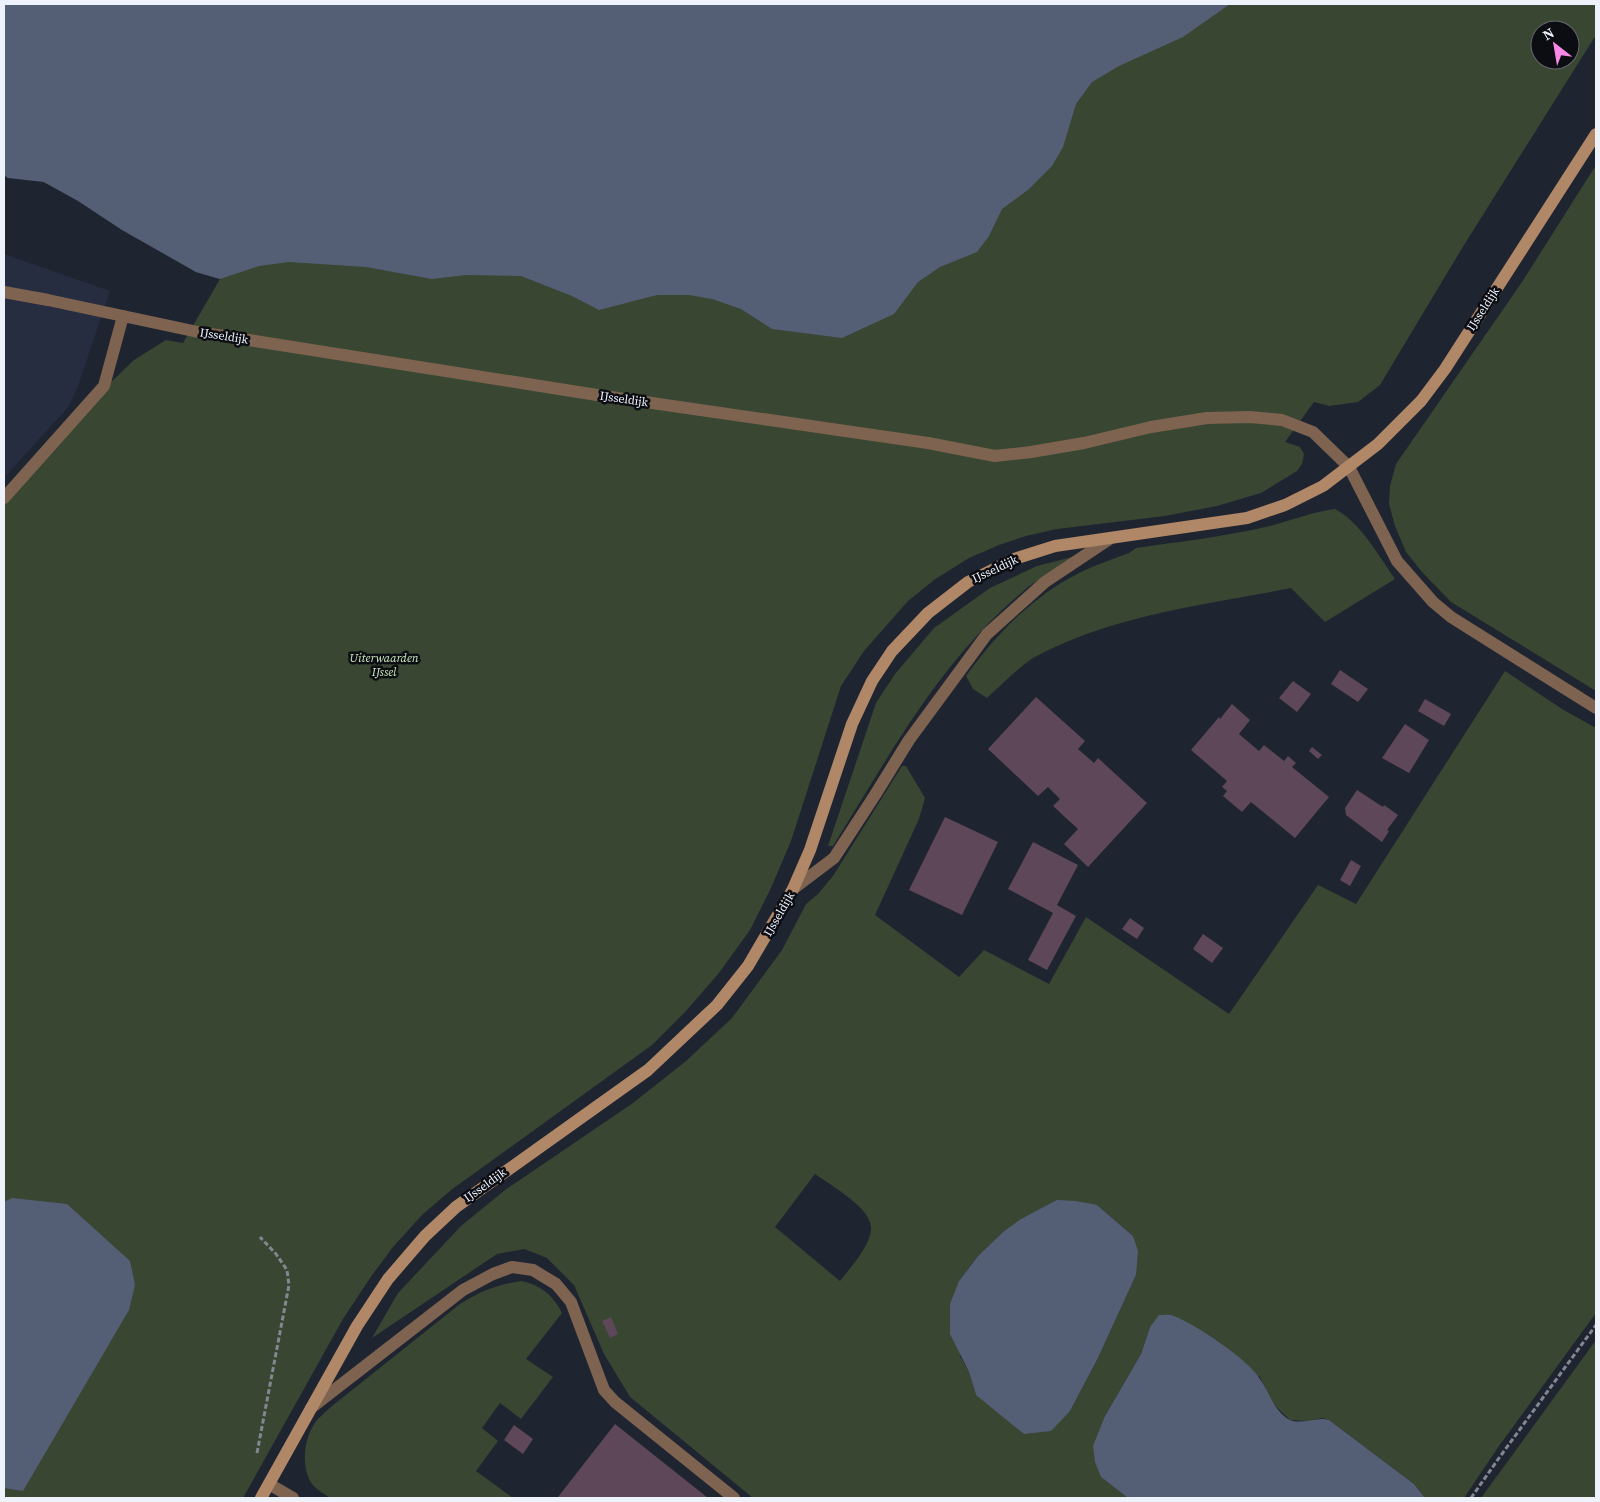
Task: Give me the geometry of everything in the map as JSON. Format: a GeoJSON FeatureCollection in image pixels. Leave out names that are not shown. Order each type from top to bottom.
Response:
{"type":"FeatureCollection","features":[{"type":"Feature","properties":{"kind":"street","name":"IJsseldijk"},"geometry":{"type":"LineString","coordinates":[[262,1498],[358,1326],[388,1279],[425,1236],[456,1207],[648,1070],[717,1005],[748,966],[793,890],[810,850],[852,724],[872,681],[892,651],[928,613],[968,582],[1014,559],[1055,546],[1247,518],[1285,505],[1323,486],[1378,444],[1420,401],[1440,376],[1596,134]]}},
{"type":"Feature","properties":{"kind":"street","name":"IJsseldijk"},"geometry":{"type":"LineString","coordinates":[[4,292],[198,332],[597,395],[928,443],[995,456],[1040,451],[1151,427],[1206,418],[1250,417],[1282,420],[1313,432],[1349,467],[1397,561],[1433,602],[1451,617],[1596,708]]}},
{"type":"Feature","properties":{"kind":"street"},"geometry":{"type":"LineString","coordinates":[[4,498],[104,386],[124,316]]}},
{"type":"Feature","properties":{"kind":"street"},"geometry":{"type":"LineString","coordinates":[[793,890],[834,858],[909,740],[987,634],[1045,582],[1111,538]]}},
{"type":"Feature","properties":{"kind":"street"},"geometry":{"type":"LineString","coordinates":[[311,1408],[463,1290],[493,1274],[512,1267],[533,1270],[556,1284],[571,1302],[604,1390],[615,1402],[734,1498]]}},
{"type":"Feature","properties":{"kind":"street"},"geometry":{"type":"LineString","coordinates":[[269,1484],[293,1498]]}},
{"type":"Feature","properties":{"kind":"path"},"geometry":{"type":"LineString","coordinates":[[260,1237],[276,1254],[287,1270],[289,1285],[256,1457],[258,1469],[269,1484]]}},
{"type":"Feature","properties":{"kind":"path"},"geometry":{"type":"LineString","coordinates":[[1471,1498],[1596,1325]]}},
{"type":"Feature","properties":{"kind":"shaded area"},"geometry":{"type":"Polygon","coordinates":[[[4,4],[1230,4],[1183,37],[1119,66],[1092,82],[1076,104],[1063,147],[1052,166],[1029,189],[1002,209],[989,236],[977,252],[940,267],[918,282],[894,314],[842,338],[772,329],[741,309],[712,299],[689,295],[657,295],[599,310],[572,296],[521,276],[466,275],[432,279],[366,267],[289,262],[259,266],[220,279],[196,272],[122,230],[78,201],[44,182],[8,178],[4,175],[4,4]]]}},
{"type":"Feature","properties":{"kind":"shaded area"},"geometry":{"type":"Polygon","coordinates":[[[4,254],[110,291],[79,383],[69,406],[4,478],[4,254]]]}},
{"type":"Feature","properties":{"kind":"shaded area"},"geometry":{"type":"Polygon","coordinates":[[[12,1198],[67,1204],[130,1261],[135,1285],[129,1310],[23,1491],[4,1488],[4,1202],[12,1198]]]}},
{"type":"Feature","properties":{"kind":"shaded area"},"geometry":{"type":"Polygon","coordinates":[[[1057,1200],[1097,1205],[1133,1236],[1138,1251],[1136,1275],[1098,1358],[1070,1411],[1051,1431],[1024,1434],[976,1395],[969,1372],[950,1334],[950,1304],[959,1281],[978,1256],[1003,1232],[1021,1219],[1057,1200]]]}},
{"type":"Feature","properties":{"kind":"shaded area"},"geometry":{"type":"Polygon","coordinates":[[[1159,1315],[1171,1315],[1183,1320],[1208,1334],[1245,1362],[1263,1384],[1278,1410],[1288,1419],[1298,1422],[1319,1419],[1329,1420],[1414,1484],[1425,1498],[1128,1498],[1101,1477],[1095,1462],[1093,1446],[1105,1416],[1141,1354],[1150,1327],[1159,1315]]]}},
{"type":"Feature","properties":{"kind":"green space","name":"Uiterwaarden IJssel"},"geometry":{"type":"Polygon","coordinates":[[[4,4],[1596,4],[1596,35],[1580,60],[1580,20],[1530,20],[1530,70],[1574,70],[1464,245],[1380,385],[1358,402],[1329,406],[1314,402],[1285,442],[1300,447],[1304,454],[1302,464],[1297,471],[1261,493],[1217,506],[1165,516],[1057,529],[999,545],[969,558],[934,580],[908,601],[864,651],[841,686],[791,841],[771,888],[750,930],[719,973],[686,1011],[652,1045],[451,1190],[422,1215],[393,1247],[343,1319],[243,1498],[4,1498],[4,503],[111,382],[134,360],[166,340],[183,343],[220,279],[196,272],[123,230],[79,201],[17,171],[4,4]]]}},
{"type":"Feature","properties":{"kind":"green space"},"geometry":{"type":"Polygon","coordinates":[[[1596,165],[1596,691],[1451,602],[1406,552],[1395,526],[1389,504],[1390,486],[1396,464],[1522,282],[1596,165]]]}},
{"type":"Feature","properties":{"kind":"green space"},"geometry":{"type":"Polygon","coordinates":[[[1335,509],[1353,522],[1361,531],[1395,579],[1325,622],[1291,588],[1159,613],[1094,631],[1063,643],[1033,658],[987,698],[973,689],[966,676],[1016,618],[1046,593],[1085,570],[1129,553],[1136,548],[1246,531],[1335,509]]]}},
{"type":"Feature","properties":{"kind":"green space"},"geometry":{"type":"Polygon","coordinates":[[[1072,557],[1028,587],[972,641],[928,696],[833,846],[828,846],[876,703],[895,674],[934,628],[990,588],[1037,566],[1072,557]]]}},
{"type":"Feature","properties":{"kind":"green space"},"geometry":{"type":"Polygon","coordinates":[[[1505,671],[1562,709],[1596,728],[1596,1313],[1499,1446],[1464,1498],[1425,1498],[1414,1484],[1329,1420],[1323,1418],[1306,1421],[1290,1420],[1272,1403],[1260,1377],[1150,1327],[1141,1354],[1105,1416],[1101,1477],[1128,1498],[753,1498],[630,1397],[604,1354],[574,1285],[547,1258],[524,1249],[497,1254],[372,1338],[398,1293],[461,1226],[505,1190],[633,1103],[686,1061],[732,1018],[782,950],[806,904],[818,894],[833,876],[902,766],[906,766],[925,798],[919,819],[875,915],[959,977],[984,950],[1049,984],[1086,917],[1229,1014],[1318,885],[1356,904],[1505,671]],[[815,1174],[775,1227],[840,1281],[864,1248],[868,1241],[871,1227],[869,1219],[857,1204],[815,1174]],[[1097,1205],[1003,1232],[978,1256],[959,1281],[960,1356],[969,1372],[976,1395],[1070,1411],[1098,1358],[1136,1275],[1133,1236],[1097,1205]]]}},
{"type":"Feature","properties":{"kind":"green space"},"geometry":{"type":"Polygon","coordinates":[[[521,1281],[535,1285],[546,1292],[555,1301],[562,1313],[526,1359],[553,1377],[521,1419],[500,1403],[482,1428],[498,1441],[476,1471],[513,1498],[331,1498],[312,1484],[306,1469],[305,1451],[309,1434],[321,1416],[460,1304],[489,1289],[521,1281]]]}},
{"type":"Feature","properties":{"kind":"green space"},"geometry":{"type":"Polygon","coordinates":[[[1596,1340],[1596,1498],[1481,1498],[1596,1340]]]}},
{"type":"Feature","properties":{"kind":"building"},"geometry":{"type":"Polygon","coordinates":[[[1340,670],[1368,689],[1358,702],[1331,684],[1340,670]]]}},
{"type":"Feature","properties":{"kind":"building"},"geometry":{"type":"Polygon","coordinates":[[[1293,681],[1311,694],[1297,712],[1279,698],[1293,681]]]}},
{"type":"Feature","properties":{"kind":"building"},"geometry":{"type":"Polygon","coordinates":[[[1036,697],[1085,741],[1078,749],[1094,763],[1098,758],[1147,803],[1088,867],[1064,844],[1078,829],[1053,806],[1060,799],[1048,787],[1038,796],[988,749],[1036,697]]]}},
{"type":"Feature","properties":{"kind":"building"},"geometry":{"type":"Polygon","coordinates":[[[1425,699],[1451,714],[1444,726],[1418,711],[1425,699]]]}},
{"type":"Feature","properties":{"kind":"building"},"geometry":{"type":"Polygon","coordinates":[[[1232,704],[1250,720],[1239,734],[1259,751],[1264,745],[1284,761],[1288,756],[1296,763],[1292,767],[1329,797],[1295,838],[1251,802],[1242,812],[1223,796],[1227,791],[1222,787],[1227,781],[1191,750],[1232,704]]]}},
{"type":"Feature","properties":{"kind":"building"},"geometry":{"type":"Polygon","coordinates":[[[1405,724],[1429,740],[1409,773],[1382,758],[1405,724]]]}},
{"type":"Feature","properties":{"kind":"building"},"geometry":{"type":"Polygon","coordinates":[[[1312,747],[1322,755],[1318,759],[1309,751],[1312,747]]]}},
{"type":"Feature","properties":{"kind":"building"},"geometry":{"type":"Polygon","coordinates":[[[1357,790],[1398,815],[1387,830],[1389,831],[1382,842],[1346,815],[1345,808],[1357,790]]]}},
{"type":"Feature","properties":{"kind":"building"},"geometry":{"type":"Polygon","coordinates":[[[945,817],[998,842],[962,915],[909,890],[945,817]]]}},
{"type":"Feature","properties":{"kind":"building"},"geometry":{"type":"Polygon","coordinates":[[[1033,842],[1078,865],[1057,905],[1076,916],[1047,970],[1028,960],[1053,913],[1008,889],[1033,842]]]}},
{"type":"Feature","properties":{"kind":"building"},"geometry":{"type":"Polygon","coordinates":[[[1351,860],[1361,866],[1350,886],[1340,880],[1351,860]]]}},
{"type":"Feature","properties":{"kind":"building"},"geometry":{"type":"Polygon","coordinates":[[[1130,918],[1144,928],[1137,939],[1122,929],[1130,918]]]}},
{"type":"Feature","properties":{"kind":"building"},"geometry":{"type":"Polygon","coordinates":[[[1203,934],[1223,948],[1212,963],[1193,949],[1203,934]]]}},
{"type":"Feature","properties":{"kind":"building"},"geometry":{"type":"Polygon","coordinates":[[[611,1317],[618,1334],[610,1338],[602,1321],[611,1317]]]}},
{"type":"Feature","properties":{"kind":"building"},"geometry":{"type":"Polygon","coordinates":[[[615,1424],[708,1498],[558,1497],[615,1424]]]}},
{"type":"Feature","properties":{"kind":"building"},"geometry":{"type":"Polygon","coordinates":[[[514,1425],[533,1439],[523,1454],[504,1440],[514,1425]]]}}]}
